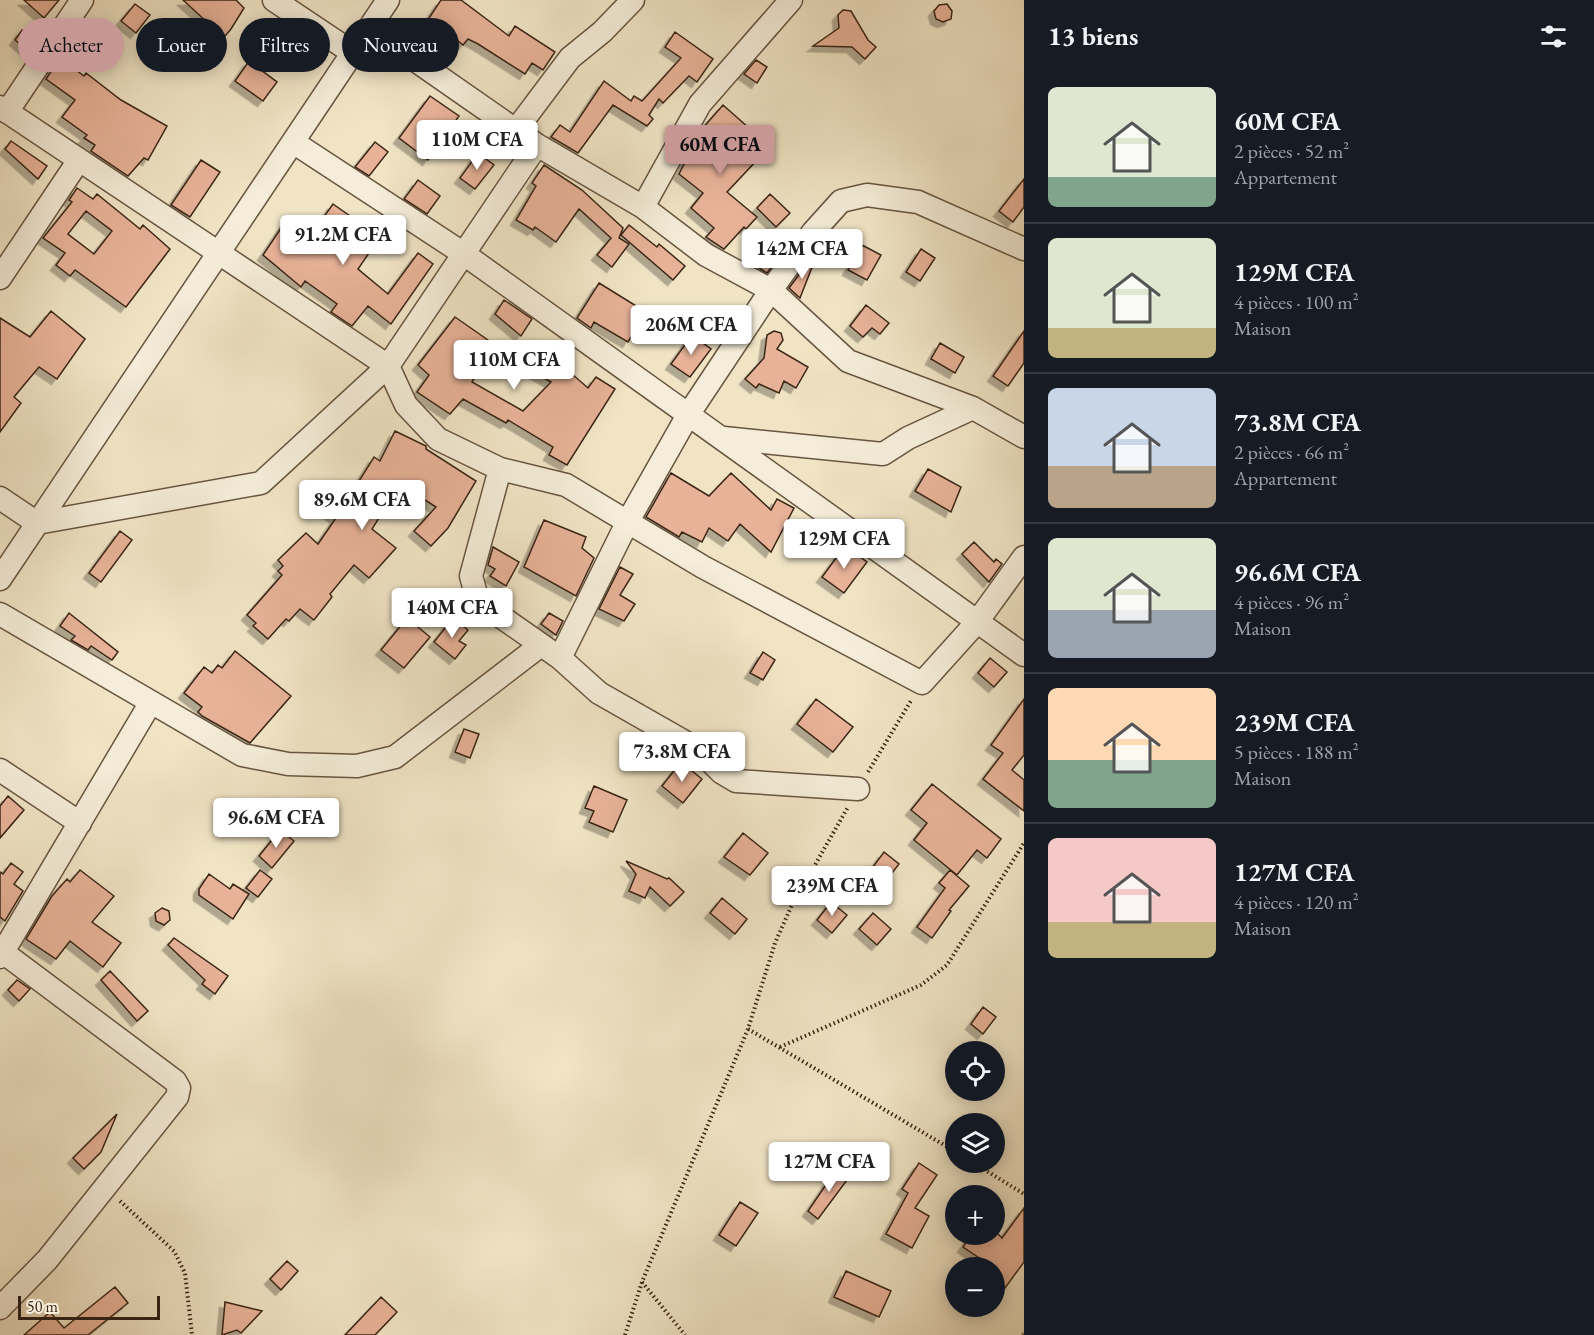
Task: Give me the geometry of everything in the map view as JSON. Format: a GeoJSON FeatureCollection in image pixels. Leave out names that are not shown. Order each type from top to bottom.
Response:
{"type":"FeatureCollection","features":[{"type":"Feature","properties":{"kind":"street"},"geometry":{"type":"LineString","coordinates":[[82,0],[3,110],[388,366],[406,405],[438,439],[501,469],[566,485],[628,520],[703,567],[922,683],[977,622],[1024,556]]}},
{"type":"Feature","properties":{"kind":"street"},"geometry":{"type":"LineString","coordinates":[[274,0],[342,45]]}},
{"type":"Feature","properties":{"kind":"street"},"geometry":{"type":"LineString","coordinates":[[376,18],[388,0]]}},
{"type":"Feature","properties":{"kind":"street"},"geometry":{"type":"LineString","coordinates":[[516,130],[570,58],[602,32],[633,0]]}},
{"type":"Feature","properties":{"kind":"street"},"geometry":{"type":"LineString","coordinates":[[643,207],[700,104],[791,0]]}},
{"type":"Feature","properties":{"kind":"street"},"geometry":{"type":"LineString","coordinates":[[0,579],[342,68]]}},
{"type":"Feature","properties":{"kind":"street"},"geometry":{"type":"LineString","coordinates":[[432,72],[537,145],[643,207],[706,255],[771,290],[848,362],[973,408],[1024,436]]}},
{"type":"Feature","properties":{"kind":"street"},"geometry":{"type":"LineString","coordinates":[[292,142],[464,254],[1024,655]]}},
{"type":"Feature","properties":{"kind":"street"},"geometry":{"type":"LineString","coordinates":[[0,498],[37,523],[261,483],[388,366],[537,145]]}},
{"type":"Feature","properties":{"kind":"street"},"geometry":{"type":"LineString","coordinates":[[0,278],[79,160]]}},
{"type":"Feature","properties":{"kind":"street"},"geometry":{"type":"LineString","coordinates":[[560,658],[628,520],[688,415],[771,290],[813,232],[842,201],[867,195],[918,202],[1024,249]]}},
{"type":"Feature","properties":{"kind":"street"},"geometry":{"type":"LineString","coordinates":[[722,438],[883,454],[908,438],[973,408]]}},
{"type":"Feature","properties":{"kind":"street"},"geometry":{"type":"LineString","coordinates":[[501,469],[471,576],[476,594],[490,609],[560,658],[599,693],[699,750],[721,772],[736,781],[858,789]]}},
{"type":"Feature","properties":{"kind":"street"},"geometry":{"type":"LineString","coordinates":[[0,614],[242,755],[288,764],[357,766],[395,757],[541,645]]}},
{"type":"Feature","properties":{"kind":"street"},"geometry":{"type":"LineString","coordinates":[[0,1308],[47,1260],[177,1097],[179,1088],[175,1081],[2,955],[8,927],[80,824],[151,702]]}},
{"type":"Feature","properties":{"kind":"street"},"geometry":{"type":"LineString","coordinates":[[0,770],[80,824]]}},
{"type":"Feature","properties":{"kind":"path"},"geometry":{"type":"LineString","coordinates":[[625,1335],[642,1282],[748,1029],[775,943],[791,906],[922,683]]}},
{"type":"Feature","properties":{"kind":"path"},"geometry":{"type":"LineString","coordinates":[[780,1047],[921,985],[947,965],[1024,843]]}},
{"type":"Feature","properties":{"kind":"path"},"geometry":{"type":"LineString","coordinates":[[748,1029],[945,1145]]}},
{"type":"Feature","properties":{"kind":"path"},"geometry":{"type":"LineString","coordinates":[[990,1173],[1024,1194]]}},
{"type":"Feature","properties":{"kind":"path"},"geometry":{"type":"LineString","coordinates":[[105,1187],[174,1251],[185,1272],[192,1335]]}},
{"type":"Feature","properties":{"kind":"path"},"geometry":{"type":"LineString","coordinates":[[642,1282],[685,1335]]}},
{"type":"Feature","properties":{"kind":"building"},"geometry":{"type":"Polygon","coordinates":[[[24,0],[59,0],[44,18],[24,0]]]}},
{"type":"Feature","properties":{"kind":"building"},"geometry":{"type":"Polygon","coordinates":[[[183,0],[236,0],[244,8],[227,34],[227,18],[202,18],[183,0]]]}},
{"type":"Feature","properties":{"kind":"building"},"geometry":{"type":"Polygon","coordinates":[[[441,0],[461,0],[509,36],[515,26],[555,52],[543,70],[532,63],[525,74],[468,39],[463,45],[459,42],[459,18],[429,18],[441,0]]]}},
{"type":"Feature","properties":{"kind":"building"},"geometry":{"type":"Polygon","coordinates":[[[135,4],[150,15],[148,18],[136,18],[136,33],[124,23],[123,18],[135,4]]]}},
{"type":"Feature","properties":{"kind":"building"},"geometry":{"type":"Polygon","coordinates":[[[947,4],[952,11],[951,19],[943,22],[936,19],[934,11],[939,5],[947,4]]]}},
{"type":"Feature","properties":{"kind":"building"},"geometry":{"type":"Polygon","coordinates":[[[843,10],[851,11],[868,40],[876,47],[865,59],[852,47],[813,46],[839,28],[838,15],[843,10]]]}},
{"type":"Feature","properties":{"kind":"building"},"geometry":{"type":"Polygon","coordinates":[[[675,32],[713,59],[697,82],[689,76],[663,103],[659,99],[649,115],[653,119],[647,126],[613,105],[578,153],[551,137],[560,125],[570,132],[604,81],[631,101],[634,96],[642,101],[681,58],[665,47],[675,32]]]}},
{"type":"Feature","properties":{"kind":"building"},"geometry":{"type":"Polygon","coordinates":[[[756,60],[767,67],[757,83],[744,74],[756,60]]]}},
{"type":"Feature","properties":{"kind":"building"},"geometry":{"type":"Polygon","coordinates":[[[51,72],[79,72],[84,76],[86,73],[121,100],[167,126],[148,160],[144,158],[128,176],[91,151],[95,145],[84,138],[87,135],[62,117],[75,100],[46,79],[51,72]]]}},
{"type":"Feature","properties":{"kind":"building"},"geometry":{"type":"Polygon","coordinates":[[[241,72],[264,72],[277,82],[263,101],[235,81],[241,72]]]}},
{"type":"Feature","properties":{"kind":"building"},"geometry":{"type":"Polygon","coordinates":[[[430,96],[459,116],[428,160],[399,138],[430,96]]]}},
{"type":"Feature","properties":{"kind":"building"},"geometry":{"type":"Polygon","coordinates":[[[723,105],[749,128],[737,140],[758,159],[727,192],[757,217],[746,229],[744,227],[724,249],[706,237],[714,228],[691,208],[703,193],[679,174],[702,129],[723,105]]]}},
{"type":"Feature","properties":{"kind":"building"},"geometry":{"type":"Polygon","coordinates":[[[11,141],[47,166],[38,179],[5,149],[11,141]]]}},
{"type":"Feature","properties":{"kind":"building"},"geometry":{"type":"Polygon","coordinates":[[[375,142],[388,152],[369,176],[355,167],[375,142]]]}},
{"type":"Feature","properties":{"kind":"building"},"geometry":{"type":"Polygon","coordinates":[[[478,153],[494,165],[475,189],[460,178],[478,153]]]}},
{"type":"Feature","properties":{"kind":"building"},"geometry":{"type":"Polygon","coordinates":[[[201,160],[220,172],[190,217],[171,205],[201,160]]]}},
{"type":"Feature","properties":{"kind":"building"},"geometry":{"type":"Polygon","coordinates":[[[544,165],[582,190],[623,228],[619,238],[629,244],[612,267],[597,255],[611,238],[579,209],[556,242],[535,227],[533,230],[516,220],[536,186],[532,183],[544,165]]]}},
{"type":"Feature","properties":{"kind":"building"},"geometry":{"type":"Polygon","coordinates":[[[1024,179],[1024,207],[1013,222],[999,211],[1024,179]]]}},
{"type":"Feature","properties":{"kind":"building"},"geometry":{"type":"Polygon","coordinates":[[[418,180],[440,196],[427,214],[404,199],[418,180]]]}},
{"type":"Feature","properties":{"kind":"building"},"geometry":{"type":"Polygon","coordinates":[[[77,188],[93,199],[97,194],[140,229],[143,225],[170,249],[126,307],[75,270],[70,276],[56,265],[65,253],[43,238],[72,202],[69,200],[77,188]],[[86,211],[68,234],[94,254],[112,231],[86,211]]]}},
{"type":"Feature","properties":{"kind":"building"},"geometry":{"type":"Polygon","coordinates":[[[770,194],[790,213],[776,227],[757,208],[770,194]]]}},
{"type":"Feature","properties":{"kind":"building"},"geometry":{"type":"Polygon","coordinates":[[[333,204],[380,237],[358,269],[388,294],[418,253],[433,264],[391,324],[368,306],[352,326],[331,312],[337,304],[305,281],[301,287],[263,255],[285,222],[308,239],[333,204]]]}},
{"type":"Feature","properties":{"kind":"building"},"geometry":{"type":"Polygon","coordinates":[[[629,225],[657,247],[659,244],[685,266],[673,280],[621,235],[629,225]]]}},
{"type":"Feature","properties":{"kind":"building"},"geometry":{"type":"Polygon","coordinates":[[[773,245],[784,250],[767,273],[756,266],[773,245]]]}},
{"type":"Feature","properties":{"kind":"building"},"geometry":{"type":"Polygon","coordinates":[[[862,245],[881,255],[867,280],[848,270],[862,245]]]}},
{"type":"Feature","properties":{"kind":"building"},"geometry":{"type":"Polygon","coordinates":[[[921,249],[935,258],[920,281],[906,272],[921,249]]]}},
{"type":"Feature","properties":{"kind":"building"},"geometry":{"type":"Polygon","coordinates":[[[810,260],[814,262],[800,298],[789,288],[810,260]]]}},
{"type":"Feature","properties":{"kind":"building"},"geometry":{"type":"Polygon","coordinates":[[[599,283],[646,312],[628,342],[594,322],[591,328],[577,318],[599,283]]]}},
{"type":"Feature","properties":{"kind":"building"},"geometry":{"type":"Polygon","coordinates":[[[504,300],[532,319],[521,336],[495,314],[504,300]]]}},
{"type":"Feature","properties":{"kind":"building"},"geometry":{"type":"Polygon","coordinates":[[[866,305],[889,323],[880,334],[872,328],[863,337],[850,326],[866,305]]]}},
{"type":"Feature","properties":{"kind":"building"},"geometry":{"type":"Polygon","coordinates":[[[51,311],[85,339],[57,379],[39,367],[14,397],[21,403],[0,432],[0,318],[30,337],[51,311]]]}},
{"type":"Feature","properties":{"kind":"building"},"geometry":{"type":"Polygon","coordinates":[[[455,317],[495,345],[472,382],[523,411],[551,382],[527,368],[540,351],[557,361],[588,388],[596,377],[615,389],[567,465],[549,455],[553,447],[508,420],[506,423],[463,399],[450,414],[417,392],[429,375],[418,365],[455,317]]]}},
{"type":"Feature","properties":{"kind":"building"},"geometry":{"type":"Polygon","coordinates":[[[774,331],[781,333],[783,340],[777,349],[808,367],[796,388],[784,381],[779,393],[759,384],[756,388],[745,379],[764,358],[767,335],[774,331]]]}},
{"type":"Feature","properties":{"kind":"building"},"geometry":{"type":"Polygon","coordinates":[[[1024,331],[1024,363],[1008,386],[993,376],[1024,331]]]}},
{"type":"Feature","properties":{"kind":"building"},"geometry":{"type":"Polygon","coordinates":[[[692,335],[711,349],[690,377],[671,364],[692,335]]]}},
{"type":"Feature","properties":{"kind":"building"},"geometry":{"type":"Polygon","coordinates":[[[940,343],[964,357],[955,373],[931,359],[940,343]]]}},
{"type":"Feature","properties":{"kind":"building"},"geometry":{"type":"Polygon","coordinates":[[[395,431],[426,446],[426,449],[476,481],[448,528],[431,546],[414,531],[436,507],[400,484],[372,529],[396,548],[369,578],[354,565],[330,594],[332,597],[314,620],[300,609],[289,621],[286,619],[268,639],[253,626],[256,623],[247,615],[282,575],[278,571],[283,566],[278,560],[306,533],[318,544],[336,518],[325,510],[336,494],[346,502],[374,457],[380,461],[395,431]]]}},
{"type":"Feature","properties":{"kind":"building"},"geometry":{"type":"Polygon","coordinates":[[[928,469],[961,487],[951,512],[915,491],[928,469]]]}},
{"type":"Feature","properties":{"kind":"building"},"geometry":{"type":"Polygon","coordinates":[[[671,473],[709,496],[731,473],[771,510],[777,499],[794,508],[771,552],[740,524],[728,541],[709,528],[702,542],[682,532],[679,537],[646,517],[671,473]]]}},
{"type":"Feature","properties":{"kind":"building"},"geometry":{"type":"Polygon","coordinates":[[[544,520],[586,537],[582,548],[594,558],[576,596],[524,567],[544,520]]]}},
{"type":"Feature","properties":{"kind":"building"},"geometry":{"type":"Polygon","coordinates":[[[120,531],[132,540],[101,582],[89,573],[120,531]]]}},
{"type":"Feature","properties":{"kind":"building"},"geometry":{"type":"Polygon","coordinates":[[[974,542],[994,562],[996,559],[1002,564],[989,582],[962,554],[974,542]]]}},
{"type":"Feature","properties":{"kind":"building"},"geometry":{"type":"Polygon","coordinates":[[[845,546],[867,562],[844,593],[822,577],[845,546]]]}},
{"type":"Feature","properties":{"kind":"building"},"geometry":{"type":"Polygon","coordinates":[[[493,547],[519,562],[506,586],[490,576],[495,569],[488,565],[493,547]]]}},
{"type":"Feature","properties":{"kind":"building"},"geometry":{"type":"Polygon","coordinates":[[[620,567],[633,574],[620,595],[635,604],[624,621],[599,609],[620,567]]]}},
{"type":"Feature","properties":{"kind":"building"},"geometry":{"type":"Polygon","coordinates":[[[69,613],[118,652],[112,660],[91,646],[88,650],[71,640],[75,636],[60,626],[69,613]]]}},
{"type":"Feature","properties":{"kind":"building"},"geometry":{"type":"Polygon","coordinates":[[[549,613],[563,621],[556,635],[541,624],[549,613]]]}},
{"type":"Feature","properties":{"kind":"building"},"geometry":{"type":"Polygon","coordinates":[[[407,618],[430,637],[404,668],[381,650],[407,618]]]}},
{"type":"Feature","properties":{"kind":"building"},"geometry":{"type":"Polygon","coordinates":[[[453,618],[468,630],[459,641],[466,645],[455,659],[434,642],[453,618]]]}},
{"type":"Feature","properties":{"kind":"building"},"geometry":{"type":"Polygon","coordinates":[[[235,651],[291,696],[250,743],[202,716],[198,712],[202,707],[184,693],[204,667],[212,673],[218,665],[222,668],[235,651]]]}},
{"type":"Feature","properties":{"kind":"building"},"geometry":{"type":"Polygon","coordinates":[[[763,652],[775,660],[763,680],[750,673],[763,652]]]}},
{"type":"Feature","properties":{"kind":"building"},"geometry":{"type":"Polygon","coordinates":[[[990,658],[1007,672],[994,687],[978,673],[990,658]]]}},
{"type":"Feature","properties":{"kind":"building"},"geometry":{"type":"Polygon","coordinates":[[[816,699],[853,727],[833,752],[797,724],[816,699]]]}},
{"type":"Feature","properties":{"kind":"building"},"geometry":{"type":"Polygon","coordinates":[[[1024,699],[1024,755],[1012,770],[1024,780],[1024,811],[983,779],[1003,753],[991,745],[1024,699]]]}},
{"type":"Feature","properties":{"kind":"building"},"geometry":{"type":"Polygon","coordinates":[[[464,729],[479,734],[470,758],[455,752],[464,729]]]}},
{"type":"Feature","properties":{"kind":"building"},"geometry":{"type":"Polygon","coordinates":[[[681,762],[702,779],[683,803],[662,786],[681,762]]]}},
{"type":"Feature","properties":{"kind":"building"},"geometry":{"type":"Polygon","coordinates":[[[932,784],[1001,839],[987,858],[977,850],[957,875],[914,840],[927,823],[911,810],[932,784]]]}},
{"type":"Feature","properties":{"kind":"building"},"geometry":{"type":"Polygon","coordinates":[[[594,786],[627,800],[613,832],[589,822],[594,811],[585,808],[594,786]]]}},
{"type":"Feature","properties":{"kind":"building"},"geometry":{"type":"Polygon","coordinates":[[[8,796],[24,810],[0,838],[0,806],[8,796]]]}},
{"type":"Feature","properties":{"kind":"building"},"geometry":{"type":"Polygon","coordinates":[[[280,830],[294,841],[272,868],[259,856],[280,830]]]}},
{"type":"Feature","properties":{"kind":"building"},"geometry":{"type":"Polygon","coordinates":[[[743,833],[768,853],[750,875],[724,857],[743,833]]]}},
{"type":"Feature","properties":{"kind":"building"},"geometry":{"type":"Polygon","coordinates":[[[884,852],[899,864],[876,894],[861,883],[884,852]]]}},
{"type":"Feature","properties":{"kind":"building"},"geometry":{"type":"Polygon","coordinates":[[[626,861],[669,878],[684,892],[670,906],[650,887],[645,898],[629,891],[636,874],[626,861]]]}},
{"type":"Feature","properties":{"kind":"building"},"geometry":{"type":"Polygon","coordinates":[[[11,863],[23,872],[14,884],[23,891],[5,921],[0,917],[0,872],[3,874],[11,863]]]}},
{"type":"Feature","properties":{"kind":"building"},"geometry":{"type":"Polygon","coordinates":[[[80,870],[114,896],[92,922],[121,943],[103,967],[70,941],[56,959],[26,939],[52,896],[67,879],[70,882],[80,870]]]}},
{"type":"Feature","properties":{"kind":"building"},"geometry":{"type":"Polygon","coordinates":[[[260,870],[272,879],[258,897],[246,888],[260,870]]]}},
{"type":"Feature","properties":{"kind":"building"},"geometry":{"type":"Polygon","coordinates":[[[950,870],[969,886],[949,910],[951,911],[932,938],[917,927],[945,888],[939,883],[950,870]]]}},
{"type":"Feature","properties":{"kind":"building"},"geometry":{"type":"Polygon","coordinates":[[[209,874],[230,889],[233,884],[249,894],[233,919],[199,895],[199,889],[209,874]]]}},
{"type":"Feature","properties":{"kind":"building"},"geometry":{"type":"Polygon","coordinates":[[[722,898],[747,919],[735,934],[710,913],[722,898]]]}},
{"type":"Feature","properties":{"kind":"building"},"geometry":{"type":"Polygon","coordinates":[[[831,902],[847,915],[832,933],[817,920],[831,902]]]}},
{"type":"Feature","properties":{"kind":"building"},"geometry":{"type":"Polygon","coordinates":[[[162,908],[169,911],[170,920],[164,925],[156,921],[155,913],[162,908]]]}},
{"type":"Feature","properties":{"kind":"building"},"geometry":{"type":"Polygon","coordinates":[[[873,913],[891,929],[877,945],[859,929],[873,913]]]}},
{"type":"Feature","properties":{"kind":"building"},"geometry":{"type":"Polygon","coordinates":[[[174,938],[228,976],[215,994],[202,984],[205,980],[168,945],[174,938]]]}},
{"type":"Feature","properties":{"kind":"building"},"geometry":{"type":"Polygon","coordinates":[[[110,971],[148,1011],[137,1021],[101,980],[110,971]]]}},
{"type":"Feature","properties":{"kind":"building"},"geometry":{"type":"Polygon","coordinates":[[[17,980],[30,989],[19,1001],[8,990],[17,980]]]}},
{"type":"Feature","properties":{"kind":"building"},"geometry":{"type":"Polygon","coordinates":[[[983,1007],[996,1017],[983,1034],[971,1024],[983,1007]]]}},
{"type":"Feature","properties":{"kind":"building"},"geometry":{"type":"Polygon","coordinates":[[[117,1114],[101,1152],[84,1169],[73,1158],[117,1114]]]}},
{"type":"Feature","properties":{"kind":"building"},"geometry":{"type":"Polygon","coordinates":[[[919,1163],[937,1175],[915,1208],[929,1216],[912,1248],[886,1234],[908,1193],[902,1189],[919,1163]]]}},
{"type":"Feature","properties":{"kind":"building"},"geometry":{"type":"Polygon","coordinates":[[[838,1167],[850,1176],[818,1219],[808,1211],[838,1167]]]}},
{"type":"Feature","properties":{"kind":"building"},"geometry":{"type":"Polygon","coordinates":[[[740,1202],[758,1213],[736,1246],[719,1235],[740,1202]]]}},
{"type":"Feature","properties":{"kind":"building"},"geometry":{"type":"Polygon","coordinates":[[[1024,1208],[1024,1262],[1005,1288],[1005,1257],[978,1257],[963,1247],[964,1245],[1005,1245],[1005,1234],[1024,1208]]]}},
{"type":"Feature","properties":{"kind":"building"},"geometry":{"type":"Polygon","coordinates":[[[287,1261],[298,1271],[281,1290],[270,1279],[287,1261]]]}},
{"type":"Feature","properties":{"kind":"building"},"geometry":{"type":"Polygon","coordinates":[[[846,1271],[891,1291],[879,1317],[834,1297],[846,1271]]]}},
{"type":"Feature","properties":{"kind":"building"},"geometry":{"type":"Polygon","coordinates":[[[115,1287],[128,1303],[88,1335],[24,1335],[50,1312],[64,1328],[115,1287]]]}},
{"type":"Feature","properties":{"kind":"building"},"geometry":{"type":"Polygon","coordinates":[[[381,1297],[397,1312],[375,1335],[345,1335],[381,1297]]]}},
{"type":"Feature","properties":{"kind":"building"},"geometry":{"type":"Polygon","coordinates":[[[225,1302],[262,1311],[241,1333],[237,1330],[222,1335],[225,1302]]]}}]}
